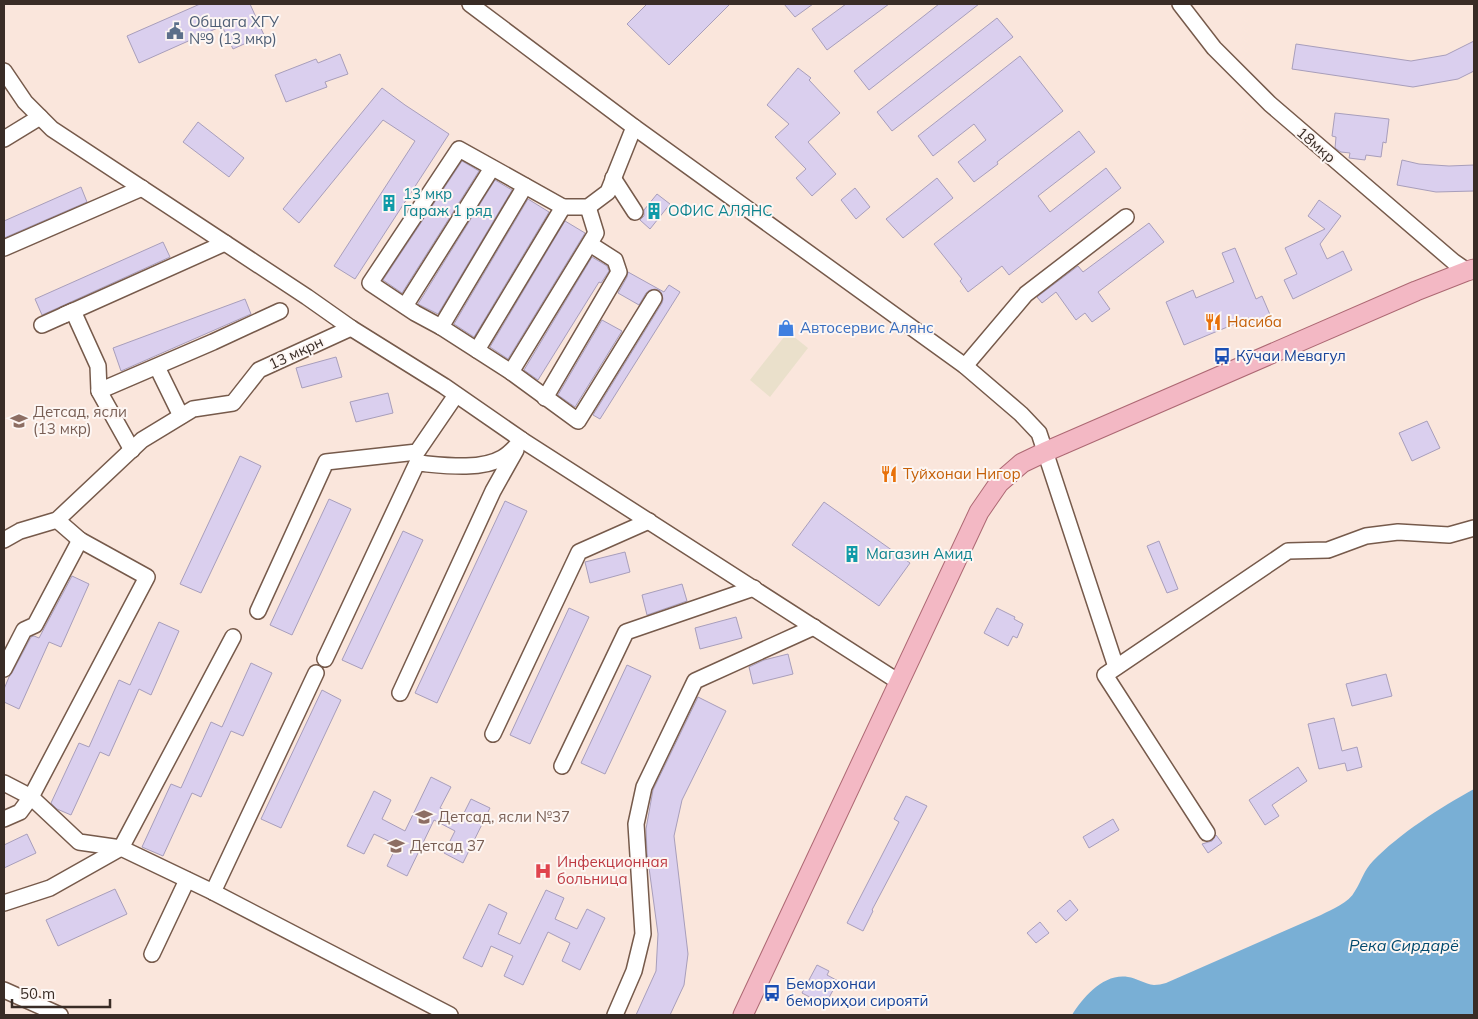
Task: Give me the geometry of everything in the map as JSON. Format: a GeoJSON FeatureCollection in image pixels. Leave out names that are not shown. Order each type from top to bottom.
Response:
{"type":"FeatureCollection","features":[{"type":"Feature","properties":{"kind":"main road"},"geometry":{"type":"LineString","coordinates":[[743,1015],[979,512],[999,483],[1022,463],[1045,452],[1416,291],[1471,270]]}},
{"type":"Feature","properties":{"kind":"street"},"geometry":{"type":"LineString","coordinates":[[470,4],[634,127],[965,366],[1021,414],[1039,433],[1116,667]]}},
{"type":"Feature","properties":{"kind":"street","name":"18мкр"},"geometry":{"type":"LineString","coordinates":[[1180,4],[1214,48],[1270,104],[1454,262],[1471,270]]}},
{"type":"Feature","properties":{"kind":"street"},"geometry":{"type":"LineString","coordinates":[[4,71],[25,102],[52,129],[225,242],[351,328],[456,394],[522,440],[899,682]]}},
{"type":"Feature","properties":{"kind":"street"},"geometry":{"type":"LineString","coordinates":[[4,139],[40,117]]}},
{"type":"Feature","properties":{"kind":"street"},"geometry":{"type":"LineString","coordinates":[[634,127],[608,192],[588,207],[563,207],[460,149],[370,284],[511,372],[578,421],[654,298]]}},
{"type":"Feature","properties":{"kind":"street"},"geometry":{"type":"LineString","coordinates":[[404,306],[492,168]]}},
{"type":"Feature","properties":{"kind":"street"},"geometry":{"type":"LineString","coordinates":[[613,178],[635,212]]}},
{"type":"Feature","properties":{"kind":"street"},"geometry":{"type":"LineString","coordinates":[[441,327],[525,186]]}},
{"type":"Feature","properties":{"kind":"street"},"geometry":{"type":"LineString","coordinates":[[4,248],[142,188]]}},
{"type":"Feature","properties":{"kind":"street"},"geometry":{"type":"LineString","coordinates":[[477,350],[563,207]]}},
{"type":"Feature","properties":{"kind":"street"},"geometry":{"type":"LineString","coordinates":[[511,372],[596,234],[588,207]]}},
{"type":"Feature","properties":{"kind":"street"},"geometry":{"type":"LineString","coordinates":[[965,366],[1026,294],[1126,217]]}},
{"type":"Feature","properties":{"kind":"street"},"geometry":{"type":"LineString","coordinates":[[127,454],[98,390],[98,366],[73,311],[42,325],[225,242]]}},
{"type":"Feature","properties":{"kind":"street"},"geometry":{"type":"LineString","coordinates":[[545,398],[619,272],[615,260],[590,244]]}},
{"type":"Feature","properties":{"kind":"street"},"geometry":{"type":"LineString","coordinates":[[98,390],[157,367],[280,311]]}},
{"type":"Feature","properties":{"kind":"street","name":"13 мкрн"},"geometry":{"type":"LineString","coordinates":[[57,520],[142,440],[192,409],[233,403],[260,370],[351,328]]}},
{"type":"Feature","properties":{"kind":"street"},"geometry":{"type":"LineString","coordinates":[[157,367],[181,416]]}},
{"type":"Feature","properties":{"kind":"street"},"geometry":{"type":"LineString","coordinates":[[258,611],[326,462],[417,452],[456,394]]}},
{"type":"Feature","properties":{"kind":"street"},"geometry":{"type":"LineString","coordinates":[[325,658],[417,463],[481,465],[502,458],[522,440]]}},
{"type":"Feature","properties":{"kind":"street"},"geometry":{"type":"LineString","coordinates":[[400,693],[494,491],[522,440]]}},
{"type":"Feature","properties":{"kind":"street"},"geometry":{"type":"LineString","coordinates":[[4,540],[20,531],[57,520],[80,540],[147,577],[31,797],[20,812],[4,819]]}},
{"type":"Feature","properties":{"kind":"street"},"geometry":{"type":"LineString","coordinates":[[492,734],[579,552],[649,520]]}},
{"type":"Feature","properties":{"kind":"street"},"geometry":{"type":"LineString","coordinates":[[1207,833],[1105,675],[1288,551],[1328,550],[1366,536],[1398,532],[1449,535],[1474,528]]}},
{"type":"Feature","properties":{"kind":"street"},"geometry":{"type":"LineString","coordinates":[[4,669],[24,630],[35,625],[80,540]]}},
{"type":"Feature","properties":{"kind":"street"},"geometry":{"type":"LineString","coordinates":[[562,766],[626,632],[754,588]]}},
{"type":"Feature","properties":{"kind":"street"},"geometry":{"type":"LineString","coordinates":[[616,1015],[634,971],[643,934],[636,824],[644,787],[695,681],[814,627]]}},
{"type":"Feature","properties":{"kind":"street"},"geometry":{"type":"LineString","coordinates":[[4,904],[50,888],[120,848],[233,636]]}},
{"type":"Feature","properties":{"kind":"street"},"geometry":{"type":"LineString","coordinates":[[212,892],[316,673]]}},
{"type":"Feature","properties":{"kind":"street"},"geometry":{"type":"LineString","coordinates":[[4,783],[31,797],[79,842],[120,848],[212,892],[450,1015]]}},
{"type":"Feature","properties":{"kind":"street"},"geometry":{"type":"LineString","coordinates":[[152,954],[187,880]]}},
{"type":"Feature","properties":{"kind":"street"},"geometry":{"type":"LineString","coordinates":[[4,990],[60,1015]]}},
{"type":"Feature","properties":{"kind":"shaded area","name":"Автосервис Алянс"},"geometry":{"type":"Polygon","coordinates":[[[788,332],[808,348],[770,397],[750,380],[788,332]]]}},
{"type":"Feature","properties":{"kind":"water","name":"Река Сирдарё"},"geometry":{"type":"Polygon","coordinates":[[[1474,789],[1474,1015],[1072,1015],[1088,994],[1111,979],[1128,977],[1154,985],[1166,983],[1340,905],[1349,899],[1367,868],[1383,851],[1421,822],[1474,789]]]}},
{"type":"Feature","properties":{"kind":"building","name":"Общага ХГУ №9 (13 мкр)"},"geometry":{"type":"Polygon","coordinates":[[[200,4],[250,4],[264,35],[233,49],[222,26],[139,63],[127,36],[200,4]]]}},
{"type":"Feature","properties":{"kind":"building"},"geometry":{"type":"Polygon","coordinates":[[[647,4],[730,4],[669,65],[627,24],[647,4]]]}},
{"type":"Feature","properties":{"kind":"building"},"geometry":{"type":"Polygon","coordinates":[[[784,4],[813,4],[795,17],[784,4]]]}},
{"type":"Feature","properties":{"kind":"building"},"geometry":{"type":"Polygon","coordinates":[[[846,4],[889,4],[827,50],[812,29],[846,4]]]}},
{"type":"Feature","properties":{"kind":"building"},"geometry":{"type":"Polygon","coordinates":[[[939,4],[979,4],[869,90],[854,71],[939,4]]]}},
{"type":"Feature","properties":{"kind":"building"},"geometry":{"type":"Polygon","coordinates":[[[997,18],[1013,37],[892,131],[877,112],[997,18]]]}},
{"type":"Feature","properties":{"kind":"building"},"geometry":{"type":"Polygon","coordinates":[[[1474,41],[1474,71],[1458,79],[1413,87],[1292,69],[1296,44],[1411,61],[1446,55],[1474,41]]]}},
{"type":"Feature","properties":{"kind":"building"},"geometry":{"type":"Polygon","coordinates":[[[340,54],[348,74],[325,82],[327,87],[286,102],[275,75],[316,59],[318,63],[340,54]]]}},
{"type":"Feature","properties":{"kind":"building"},"geometry":{"type":"Polygon","coordinates":[[[1020,56],[1063,111],[974,182],[958,162],[986,140],[974,124],[933,156],[918,136],[1020,56]]]}},
{"type":"Feature","properties":{"kind":"building"},"geometry":{"type":"Polygon","coordinates":[[[798,68],[811,78],[809,80],[840,113],[808,142],[836,174],[812,196],[796,178],[806,169],[775,137],[789,124],[767,105],[798,68]]]}},
{"type":"Feature","properties":{"kind":"building"},"geometry":{"type":"Polygon","coordinates":[[[382,88],[449,134],[355,279],[334,266],[415,141],[383,120],[299,223],[283,209],[382,88]]]}},
{"type":"Feature","properties":{"kind":"building"},"geometry":{"type":"Polygon","coordinates":[[[1335,113],[1389,119],[1386,143],[1383,142],[1381,157],[1366,155],[1365,160],[1349,158],[1350,153],[1341,152],[1335,148],[1336,137],[1332,136],[1335,113]]]}},
{"type":"Feature","properties":{"kind":"building"},"geometry":{"type":"Polygon","coordinates":[[[198,122],[244,158],[229,177],[183,142],[198,122]]]}},
{"type":"Feature","properties":{"kind":"building"},"geometry":{"type":"Polygon","coordinates":[[[1079,131],[1095,152],[1038,196],[1050,212],[1106,168],[1121,188],[1009,275],[1002,266],[968,292],[960,281],[962,279],[934,244],[1079,131]]]}},
{"type":"Feature","properties":{"kind":"building"},"geometry":{"type":"Polygon","coordinates":[[[1402,160],[1419,164],[1474,165],[1474,191],[1436,192],[1397,185],[1402,160]]]}},
{"type":"Feature","properties":{"kind":"building"},"geometry":{"type":"Polygon","coordinates":[[[462,161],[479,171],[402,293],[383,280],[462,161]]]}},
{"type":"Feature","properties":{"kind":"building"},"geometry":{"type":"Polygon","coordinates":[[[937,178],[953,198],[903,238],[886,219],[937,178]]]}},
{"type":"Feature","properties":{"kind":"building"},"geometry":{"type":"Polygon","coordinates":[[[495,180],[512,190],[438,314],[418,304],[495,180]]]}},
{"type":"Feature","properties":{"kind":"building"},"geometry":{"type":"Polygon","coordinates":[[[81,187],[87,202],[4,238],[4,221],[81,187]]]}},
{"type":"Feature","properties":{"kind":"building"},"geometry":{"type":"Polygon","coordinates":[[[855,188],[870,207],[856,219],[841,200],[855,188]]]}},
{"type":"Feature","properties":{"kind":"building","name":"ОФИС АЛЯНС"},"geometry":{"type":"Polygon","coordinates":[[[657,194],[670,204],[650,229],[640,220],[644,216],[644,210],[657,194]]]}},
{"type":"Feature","properties":{"kind":"building"},"geometry":{"type":"Polygon","coordinates":[[[528,199],[549,212],[474,337],[454,324],[528,199]]]}},
{"type":"Feature","properties":{"kind":"building"},"geometry":{"type":"Polygon","coordinates":[[[1319,200],[1341,216],[1320,244],[1327,259],[1343,251],[1352,270],[1293,299],[1284,280],[1297,274],[1285,248],[1325,229],[1308,216],[1319,200]]]}},
{"type":"Feature","properties":{"kind":"building"},"geometry":{"type":"Polygon","coordinates":[[[565,221],[585,233],[508,359],[490,347],[565,221]]]}},
{"type":"Feature","properties":{"kind":"building"},"geometry":{"type":"Polygon","coordinates":[[[1149,223],[1164,242],[1098,292],[1110,309],[1092,322],[1085,313],[1076,320],[1056,292],[1042,303],[1037,297],[1078,266],[1083,272],[1149,223]]]}},
{"type":"Feature","properties":{"kind":"building"},"geometry":{"type":"Polygon","coordinates":[[[163,242],[170,257],[42,315],[35,299],[163,242]]]}},
{"type":"Feature","properties":{"kind":"building"},"geometry":{"type":"Polygon","coordinates":[[[1235,248],[1256,299],[1262,296],[1271,317],[1252,325],[1249,318],[1184,345],[1166,302],[1193,290],[1196,298],[1234,282],[1222,253],[1235,248]]]}},
{"type":"Feature","properties":{"kind":"building"},"geometry":{"type":"Polygon","coordinates":[[[592,257],[607,266],[609,271],[601,283],[599,282],[538,380],[524,370],[592,257]]]}},
{"type":"Feature","properties":{"kind":"building"},"geometry":{"type":"Polygon","coordinates":[[[628,272],[664,292],[669,285],[680,292],[600,419],[593,415],[663,299],[659,290],[650,290],[639,305],[618,293],[628,272]]]}},
{"type":"Feature","properties":{"kind":"building"},"geometry":{"type":"Polygon","coordinates":[[[245,299],[251,314],[121,371],[113,348],[245,299]]]}},
{"type":"Feature","properties":{"kind":"building"},"geometry":{"type":"Polygon","coordinates":[[[602,320],[622,331],[575,407],[558,395],[602,320]]]}},
{"type":"Feature","properties":{"kind":"building"},"geometry":{"type":"Polygon","coordinates":[[[336,357],[342,377],[302,388],[296,368],[336,357]]]}},
{"type":"Feature","properties":{"kind":"building"},"geometry":{"type":"Polygon","coordinates":[[[388,393],[393,413],[356,422],[350,402],[388,393]]]}},
{"type":"Feature","properties":{"kind":"building"},"geometry":{"type":"Polygon","coordinates":[[[1427,421],[1440,448],[1412,461],[1399,433],[1427,421]]]}},
{"type":"Feature","properties":{"kind":"building"},"geometry":{"type":"Polygon","coordinates":[[[240,456],[261,466],[201,593],[180,584],[240,456]]]}},
{"type":"Feature","properties":{"kind":"building"},"geometry":{"type":"Polygon","coordinates":[[[329,499],[351,509],[292,635],[270,625],[329,499]]]}},
{"type":"Feature","properties":{"kind":"building"},"geometry":{"type":"Polygon","coordinates":[[[505,501],[527,511],[437,703],[415,693],[505,501]]]}},
{"type":"Feature","properties":{"kind":"building","name":"Магазин Амид"},"geometry":{"type":"Polygon","coordinates":[[[824,502],[910,563],[879,606],[792,545],[824,502]]]}},
{"type":"Feature","properties":{"kind":"building"},"geometry":{"type":"Polygon","coordinates":[[[403,531],[423,540],[362,669],[342,660],[403,531]]]}},
{"type":"Feature","properties":{"kind":"building"},"geometry":{"type":"Polygon","coordinates":[[[1159,541],[1178,589],[1167,593],[1147,546],[1159,541]]]}},
{"type":"Feature","properties":{"kind":"building"},"geometry":{"type":"Polygon","coordinates":[[[625,552],[630,572],[590,583],[585,562],[625,552]]]}},
{"type":"Feature","properties":{"kind":"building"},"geometry":{"type":"Polygon","coordinates":[[[72,576],[89,584],[61,647],[49,642],[19,709],[4,702],[4,689],[9,677],[31,637],[39,638],[72,576]]]}},
{"type":"Feature","properties":{"kind":"building"},"geometry":{"type":"Polygon","coordinates":[[[682,584],[687,601],[647,615],[642,595],[682,584]]]}},
{"type":"Feature","properties":{"kind":"building"},"geometry":{"type":"Polygon","coordinates":[[[569,608],[589,617],[530,744],[510,735],[569,608]]]}},
{"type":"Feature","properties":{"kind":"building"},"geometry":{"type":"Polygon","coordinates":[[[997,608],[1015,617],[1014,619],[1023,624],[1017,638],[1013,636],[1008,646],[984,633],[997,608]]]}},
{"type":"Feature","properties":{"kind":"building"},"geometry":{"type":"Polygon","coordinates":[[[736,617],[742,638],[700,649],[695,628],[736,617]]]}},
{"type":"Feature","properties":{"kind":"building"},"geometry":{"type":"Polygon","coordinates":[[[159,622],[179,631],[151,695],[139,689],[109,756],[100,752],[71,815],[57,809],[51,803],[79,743],[89,747],[119,680],[130,685],[159,622]]]}},
{"type":"Feature","properties":{"kind":"building"},"geometry":{"type":"Polygon","coordinates":[[[788,654],[793,674],[753,684],[749,667],[764,660],[788,654]]]}},
{"type":"Feature","properties":{"kind":"building"},"geometry":{"type":"Polygon","coordinates":[[[251,663],[272,673],[243,736],[231,731],[201,797],[192,793],[163,856],[142,847],[171,784],[181,788],[211,722],[222,727],[251,663]]]}},
{"type":"Feature","properties":{"kind":"building"},"geometry":{"type":"Polygon","coordinates":[[[627,665],[651,676],[605,774],[581,763],[627,665]]]}},
{"type":"Feature","properties":{"kind":"building"},"geometry":{"type":"Polygon","coordinates":[[[1386,674],[1392,696],[1352,706],[1346,684],[1386,674]]]}},
{"type":"Feature","properties":{"kind":"building"},"geometry":{"type":"Polygon","coordinates":[[[322,690],[341,700],[281,828],[261,819],[322,690]]]}},
{"type":"Feature","properties":{"kind":"building"},"geometry":{"type":"Polygon","coordinates":[[[698,697],[726,711],[682,800],[674,836],[688,954],[684,985],[670,1015],[636,1015],[656,971],[658,934],[647,853],[646,829],[653,790],[698,697]]]}},
{"type":"Feature","properties":{"kind":"building"},"geometry":{"type":"Polygon","coordinates":[[[1334,718],[1342,751],[1357,747],[1362,767],[1347,771],[1345,763],[1319,769],[1308,724],[1334,718]]]}},
{"type":"Feature","properties":{"kind":"building"},"geometry":{"type":"Polygon","coordinates":[[[1298,767],[1307,781],[1272,805],[1279,816],[1265,825],[1249,800],[1298,767]]]}},
{"type":"Feature","properties":{"kind":"building"},"geometry":{"type":"Polygon","coordinates":[[[431,777],[451,787],[440,808],[461,819],[471,799],[490,808],[463,863],[444,853],[455,831],[434,820],[407,876],[387,866],[397,845],[374,834],[364,854],[347,846],[374,791],[391,800],[382,819],[405,831],[431,777]]]}},
{"type":"Feature","properties":{"kind":"building"},"geometry":{"type":"Polygon","coordinates":[[[906,796],[927,806],[872,910],[863,931],[847,923],[899,822],[894,819],[906,796]]]}},
{"type":"Feature","properties":{"kind":"building"},"geometry":{"type":"Polygon","coordinates":[[[1113,819],[1119,830],[1089,848],[1083,837],[1113,819]]]}},
{"type":"Feature","properties":{"kind":"building"},"geometry":{"type":"Polygon","coordinates":[[[27,834],[36,853],[4,868],[4,845],[27,834]]]}},
{"type":"Feature","properties":{"kind":"building"},"geometry":{"type":"Polygon","coordinates":[[[1216,835],[1222,843],[1208,853],[1202,844],[1212,841],[1216,835]]]}},
{"type":"Feature","properties":{"kind":"building"},"geometry":{"type":"Polygon","coordinates":[[[115,889],[127,914],[58,946],[46,920],[115,889]]]}},
{"type":"Feature","properties":{"kind":"building"},"geometry":{"type":"Polygon","coordinates":[[[546,890],[564,898],[555,919],[577,929],[587,909],[605,918],[580,970],[562,961],[570,943],[548,932],[523,985],[504,976],[513,956],[491,946],[482,967],[463,958],[489,904],[507,913],[498,934],[520,944],[546,890]]]}},
{"type":"Feature","properties":{"kind":"building"},"geometry":{"type":"Polygon","coordinates":[[[1070,900],[1078,910],[1066,921],[1057,911],[1070,900]]]}},
{"type":"Feature","properties":{"kind":"building"},"geometry":{"type":"Polygon","coordinates":[[[1040,922],[1049,933],[1036,943],[1027,933],[1040,922]]]}},
{"type":"Feature","properties":{"kind":"building"},"geometry":{"type":"Polygon","coordinates":[[[817,965],[829,971],[827,975],[838,981],[825,1005],[802,993],[817,965]]]}},
{"type":"Feature","properties":{"kind":"place","name":"Общага ХГУ №9 (13 мкр)"},"geometry":{"type":"Point","coordinates":[175,31]}},
{"type":"Feature","properties":{"kind":"place","name":"13 мкр Гараж 1 ряд"},"geometry":{"type":"Point","coordinates":[389,203]}},
{"type":"Feature","properties":{"kind":"place","name":"ОФИС АЛЯНС"},"geometry":{"type":"Point","coordinates":[654,211]}},
{"type":"Feature","properties":{"kind":"place","name":"Насиба"},"geometry":{"type":"Point","coordinates":[1213,322]}},
{"type":"Feature","properties":{"kind":"place","name":"Автосервис Алянс"},"geometry":{"type":"Point","coordinates":[786,328]}},
{"type":"Feature","properties":{"kind":"place","name":"Кӯчаи Мевагул"},"geometry":{"type":"Point","coordinates":[1222,356]}},
{"type":"Feature","properties":{"kind":"place","name":"Детсад, ясли (13 мкр)"},"geometry":{"type":"Point","coordinates":[19,421]}},
{"type":"Feature","properties":{"kind":"place","name":"Туйхонаи Нигор"},"geometry":{"type":"Point","coordinates":[889,474]}},
{"type":"Feature","properties":{"kind":"place","name":"Магазин Амид"},"geometry":{"type":"Point","coordinates":[852,554]}},
{"type":"Feature","properties":{"kind":"place","name":"Детсад, ясли №37"},"geometry":{"type":"Point","coordinates":[424,817]}},
{"type":"Feature","properties":{"kind":"place","name":"Детсад 37"},"geometry":{"type":"Point","coordinates":[396,846]}},
{"type":"Feature","properties":{"kind":"place","name":"Инфекционная больница"},"geometry":{"type":"Point","coordinates":[543,871]}},
{"type":"Feature","properties":{"kind":"place","name":"Беморхонаи бемориҳои сироятӣ"},"geometry":{"type":"Point","coordinates":[772,993]}}]}
